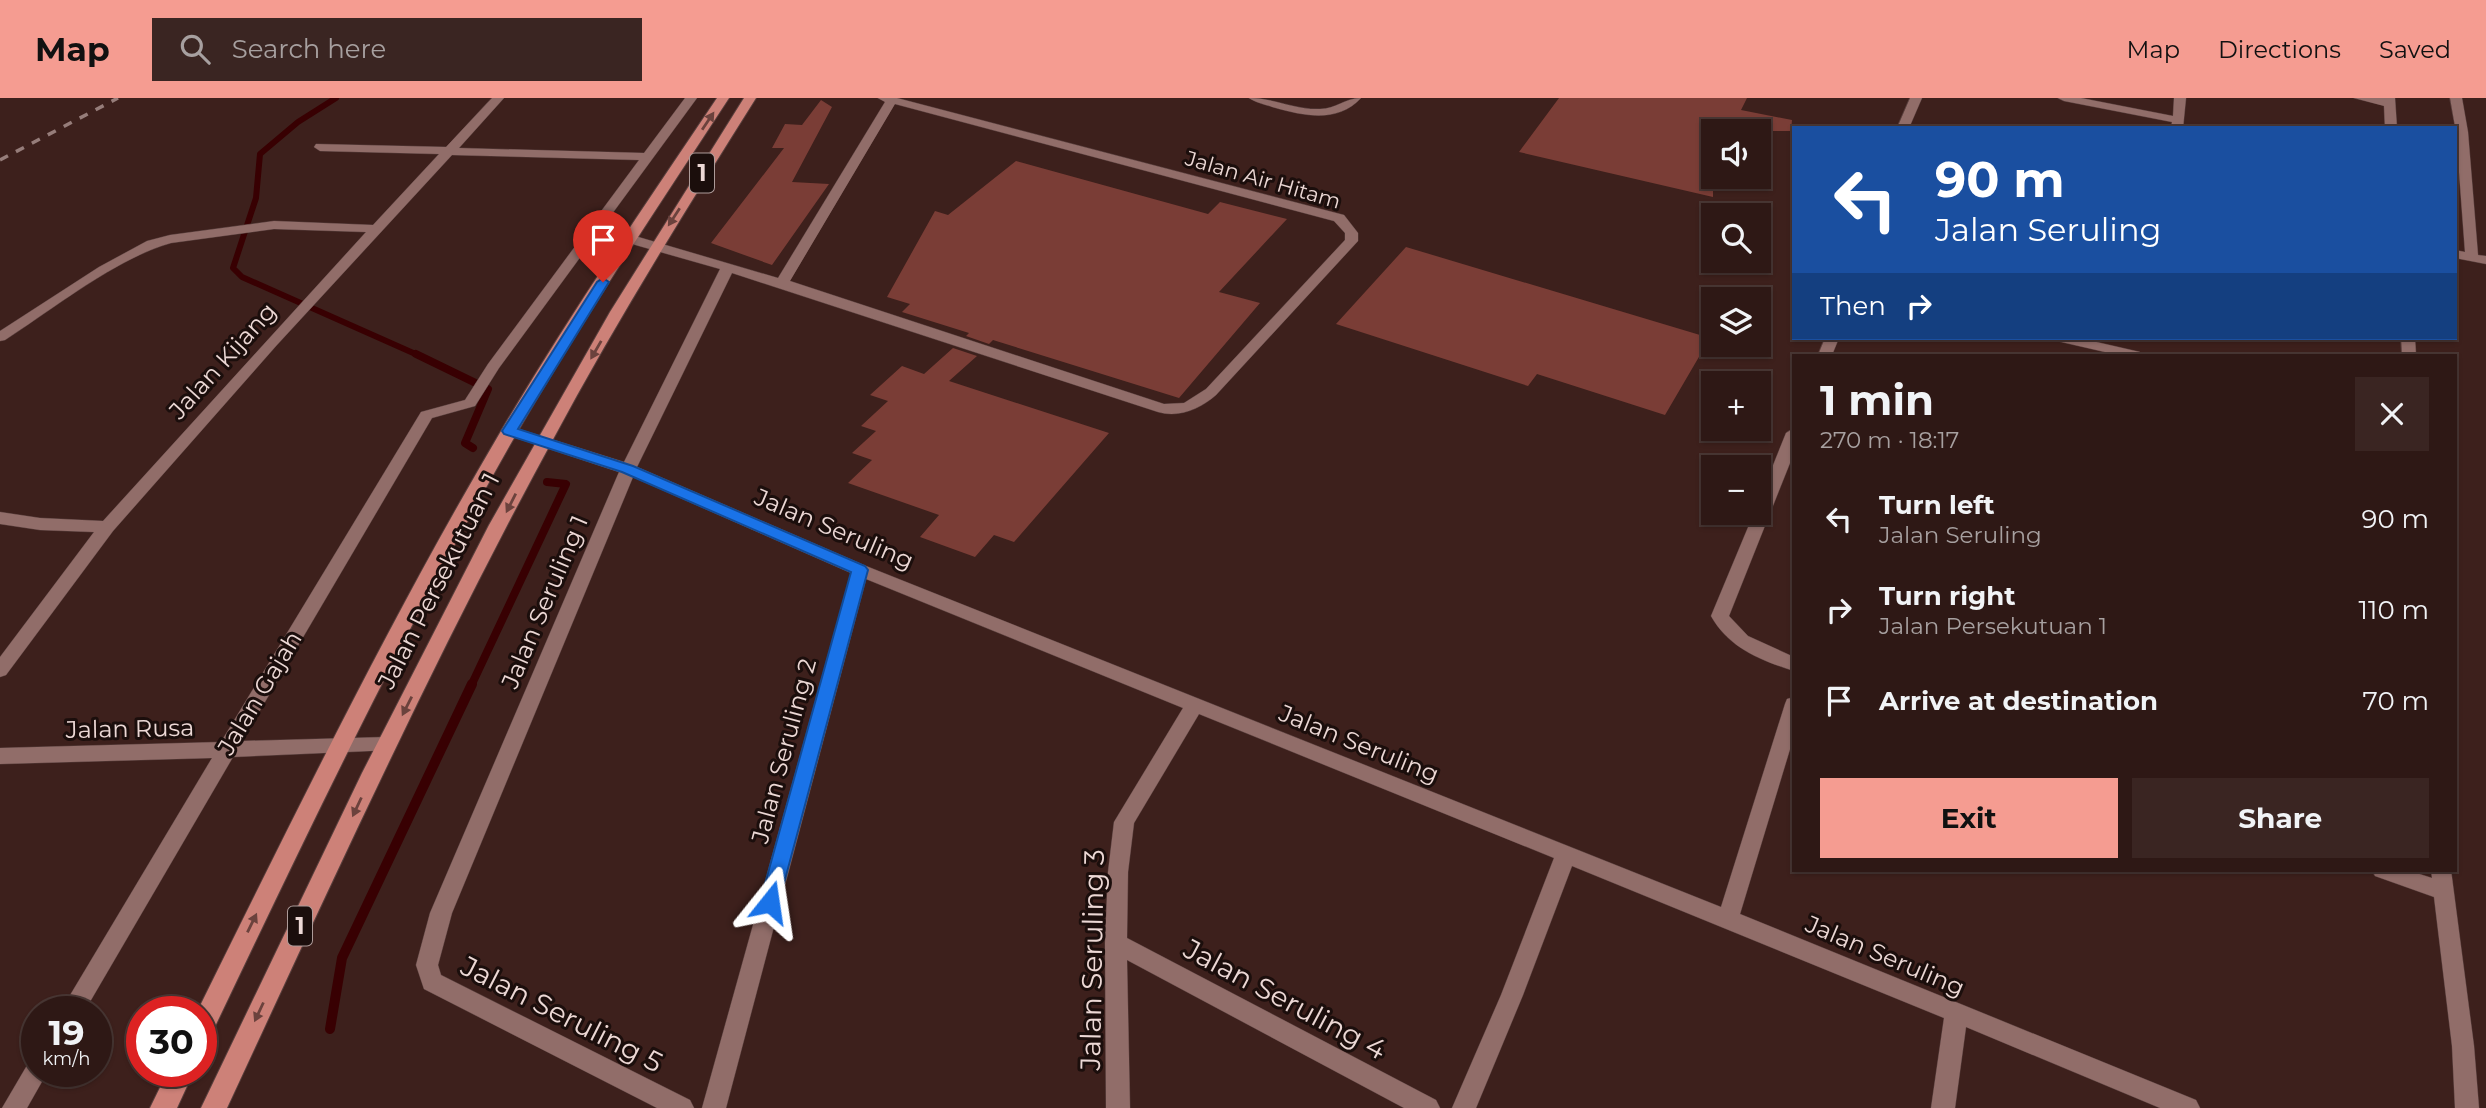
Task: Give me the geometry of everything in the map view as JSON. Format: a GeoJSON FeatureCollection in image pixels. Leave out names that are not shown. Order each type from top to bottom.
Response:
{"type":"FeatureCollection","features":[{"type":"Feature","properties":{"kind":"highway","name":"Jalan Persekutuan 1"},"geometry":{"type":"LineString","coordinates":[[217,996],[338,746],[509,431],[629,239],[723,98]]}},
{"type":"Feature","properties":{"kind":"highway","name":"Jalan Persekutuan 1"},"geometry":{"type":"LineString","coordinates":[[214,1108],[386,745],[542,443],[654,248],[751,98]]}},
{"type":"Feature","properties":{"kind":"highway"},"geometry":{"type":"LineString","coordinates":[[163,1108],[173,1087]]}},
{"type":"Feature","properties":{"kind":"street","name":"Jalan Kijang"},"geometry":{"type":"LineString","coordinates":[[0,670],[9,646],[107,527],[271,343],[498,98]]}},
{"type":"Feature","properties":{"kind":"street"},"geometry":{"type":"LineString","coordinates":[[320,147],[649,157],[691,98]]}},
{"type":"Feature","properties":{"kind":"street"},"geometry":{"type":"LineString","coordinates":[[1255,98],[1311,112],[1333,113],[1348,106],[1355,98]]}},
{"type":"Feature","properties":{"kind":"street"},"geometry":{"type":"LineString","coordinates":[[1904,126],[1916,98]]}},
{"type":"Feature","properties":{"kind":"street"},"geometry":{"type":"LineString","coordinates":[[2064,98],[2177,124],[2180,98]]}},
{"type":"Feature","properties":{"kind":"street"},"geometry":{"type":"LineString","coordinates":[[2360,98],[2389,101],[2391,126]]}},
{"type":"Feature","properties":{"kind":"street"},"geometry":{"type":"LineString","coordinates":[[2456,98],[2479,259],[2457,254]]}},
{"type":"Feature","properties":{"kind":"street"},"geometry":{"type":"LineString","coordinates":[[629,239],[782,283],[888,99]]}},
{"type":"Feature","properties":{"kind":"street","name":"Jalan Air Hitam"},"geometry":{"type":"LineString","coordinates":[[782,283],[1146,404],[1181,410],[1197,405],[1212,392],[1351,241],[1352,233],[1347,224],[1339,218],[888,99]]}},
{"type":"Feature","properties":{"kind":"street","name":"Jalan Gajah"},"geometry":{"type":"LineString","coordinates":[[80,996],[426,415],[470,403],[493,367],[649,157]]}},
{"type":"Feature","properties":{"kind":"street"},"geometry":{"type":"LineString","coordinates":[[0,337],[133,253],[152,244],[191,235],[274,225],[379,229]]}},
{"type":"Feature","properties":{"kind":"street","name":"Jalan Seruling 1"},"geometry":{"type":"LineString","coordinates":[[427,965],[433,933],[441,912],[628,469],[728,267]]}},
{"type":"Feature","properties":{"kind":"street"},"geometry":{"type":"LineString","coordinates":[[2071,340],[2131,354]]}},
{"type":"Feature","properties":{"kind":"street","name":"Jalan Seruling"},"geometry":{"type":"LineString","coordinates":[[509,431],[628,469],[860,570],[1728,919],[2188,1108]]}},
{"type":"Feature","properties":{"kind":"street"},"geometry":{"type":"LineString","coordinates":[[1792,438],[1720,616],[1725,629],[1739,641],[1792,663]]}},
{"type":"Feature","properties":{"kind":"street"},"geometry":{"type":"LineString","coordinates":[[0,518],[107,527]]}},
{"type":"Feature","properties":{"kind":"street","name":"Jalan Seruling 2"},"geometry":{"type":"LineString","coordinates":[[714,1108],[860,570]]}},
{"type":"Feature","properties":{"kind":"street","name":"Jalan Seruling 3"},"geometry":{"type":"LineString","coordinates":[[1118,1108],[1116,943],[1118,872],[1124,822],[1194,706]]}},
{"type":"Feature","properties":{"kind":"street"},"geometry":{"type":"LineString","coordinates":[[1728,919],[1792,711]]}},
{"type":"Feature","properties":{"kind":"street","name":"Jalan Rusa"},"geometry":{"type":"LineString","coordinates":[[0,756],[386,745]]}},
{"type":"Feature","properties":{"kind":"street"},"geometry":{"type":"LineString","coordinates":[[1464,1108],[1512,995],[1566,855]]}},
{"type":"Feature","properties":{"kind":"street"},"geometry":{"type":"LineString","coordinates":[[2393,872],[2442,881],[2463,1046],[2467,1108]]}},
{"type":"Feature","properties":{"kind":"street","name":"Jalan Seruling 4"},"geometry":{"type":"LineString","coordinates":[[1116,943],[1427,1108]]}},
{"type":"Feature","properties":{"kind":"street","name":"Jalan Seruling 5"},"geometry":{"type":"LineString","coordinates":[[427,965],[432,982],[681,1108]]}},
{"type":"Feature","properties":{"kind":"street"},"geometry":{"type":"LineString","coordinates":[[1943,1108],[1956,1014]]}},
{"type":"Feature","properties":{"kind":"street"},"geometry":{"type":"LineString","coordinates":[[14,1108],[27,1087]]}},
{"type":"Feature","properties":{"kind":"building"},"geometry":{"type":"Polygon","coordinates":[[[1559,98],[1747,98],[1741,110],[1792,120],[1791,131],[1771,131],[1771,119],[1701,119],[1701,189],[1713,189],[1713,197],[1519,152],[1559,98]]]}},
{"type":"Feature","properties":{"kind":"building"},"geometry":{"type":"Polygon","coordinates":[[[821,100],[832,107],[792,182],[829,184],[772,265],[711,243],[784,148],[772,148],[785,124],[802,125],[821,100]]]}},
{"type":"Feature","properties":{"kind":"building"},"geometry":{"type":"Polygon","coordinates":[[[1016,161],[1208,214],[1220,202],[1287,219],[1219,292],[1260,303],[1179,398],[993,340],[989,344],[966,336],[969,333],[902,312],[910,304],[887,297],[935,211],[948,215],[1016,161]]]}},
{"type":"Feature","properties":{"kind":"building"},"geometry":{"type":"Polygon","coordinates":[[[1406,247],[1701,335],[1701,353],[1665,415],[1537,374],[1528,386],[1336,324],[1406,247]]]}},
{"type":"Feature","properties":{"kind":"building"},"geometry":{"type":"Polygon","coordinates":[[[953,348],[977,356],[949,381],[1109,433],[1014,542],[994,535],[975,557],[920,537],[939,515],[848,483],[872,460],[852,453],[876,431],[861,426],[888,401],[870,395],[902,366],[924,374],[953,348]]]}},
{"type":"Feature","properties":{"kind":"waterway"},"geometry":{"type":"LineString","coordinates":[[336,98],[298,122],[260,154],[256,198],[233,268],[242,277],[420,356]]}},
{"type":"Feature","properties":{"kind":"waterway"},"geometry":{"type":"LineString","coordinates":[[416,354],[488,389],[465,443],[473,448]]}},
{"type":"Feature","properties":{"kind":"waterway"},"geometry":{"type":"LineString","coordinates":[[471,686],[566,484],[547,482]]}},
{"type":"Feature","properties":{"kind":"waterway"},"geometry":{"type":"LineString","coordinates":[[330,1029],[342,958],[472,684]]}},
{"type":"Feature","properties":{"kind":"railway"},"geometry":{"type":"LineString","coordinates":[[0,160],[118,98]]}},
{"type":"Feature","properties":{"kind":"route"},"geometry":{"type":"LineString","coordinates":[[603,282],[509,431],[628,469],[860,570],[770,902]]}}]}
